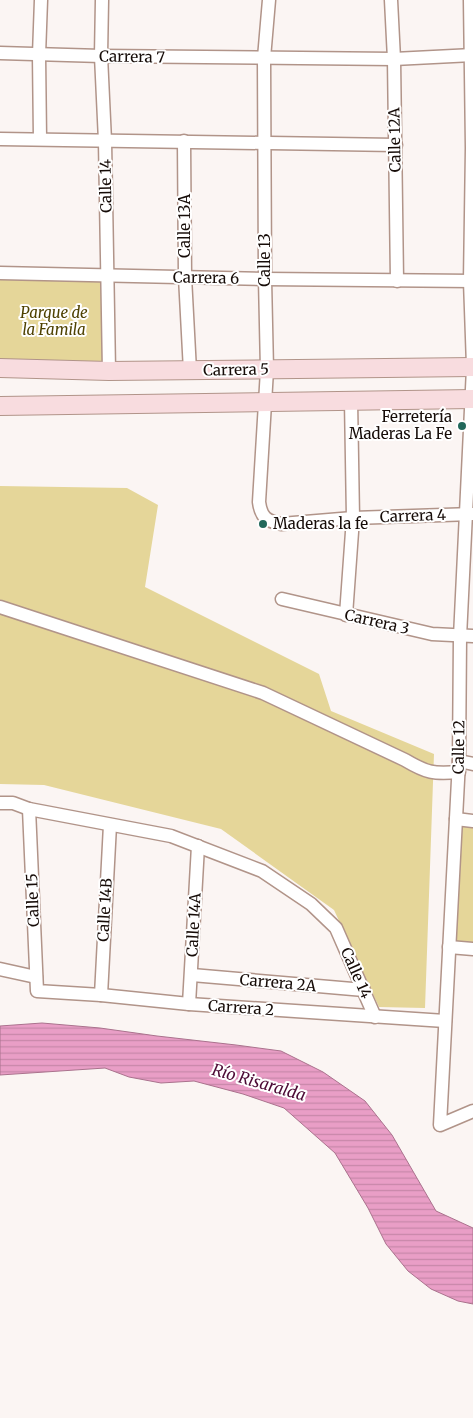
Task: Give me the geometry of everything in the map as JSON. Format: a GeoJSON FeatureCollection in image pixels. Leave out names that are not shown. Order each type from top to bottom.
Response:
{"type":"FeatureCollection","features":[{"type":"Feature","properties":{"kind":"main road","name":"Carrera 5"},"geometry":{"type":"LineString","coordinates":[[0,368],[109,372],[473,367]]}},
{"type":"Feature","properties":{"kind":"main road"},"geometry":{"type":"LineString","coordinates":[[0,406],[472,399]]}},
{"type":"Feature","properties":{"kind":"street"},"geometry":{"type":"LineString","coordinates":[[40,139],[41,0]]}},
{"type":"Feature","properties":{"kind":"street","name":"Calle 14"},"geometry":{"type":"LineString","coordinates":[[102,0],[101,56],[105,141],[109,372]]}},
{"type":"Feature","properties":{"kind":"street","name":"Calle 13"},"geometry":{"type":"LineString","coordinates":[[264,518],[260,512],[259,502],[267,370],[264,58],[268,0]]}},
{"type":"Feature","properties":{"kind":"street","name":"Calle 12A"},"geometry":{"type":"LineString","coordinates":[[391,0],[396,145],[397,281]]}},
{"type":"Feature","properties":{"kind":"street","name":"Calle 12"},"geometry":{"type":"LineString","coordinates":[[470,0],[473,148],[471,281],[473,367],[467,636],[440,1125],[473,1111]]}},
{"type":"Feature","properties":{"kind":"street","name":"Carrera 7"},"geometry":{"type":"LineString","coordinates":[[0,53],[394,59],[472,55]]}},
{"type":"Feature","properties":{"kind":"street"},"geometry":{"type":"LineString","coordinates":[[0,139],[396,145]]}},
{"type":"Feature","properties":{"kind":"street","name":"Calle 13A"},"geometry":{"type":"LineString","coordinates":[[184,142],[185,277],[190,371]]}},
{"type":"Feature","properties":{"kind":"street","name":"Carrera 6"},"geometry":{"type":"LineString","coordinates":[[0,273],[471,281]]}},
{"type":"Feature","properties":{"kind":"street"},"geometry":{"type":"LineString","coordinates":[[346,615],[353,518],[351,400]]}},
{"type":"Feature","properties":{"kind":"street","name":"Carrera 4"},"geometry":{"type":"LineString","coordinates":[[264,518],[281,524],[353,518],[470,514]]}},
{"type":"Feature","properties":{"kind":"street","name":"Carrera 3"},"geometry":{"type":"LineString","coordinates":[[282,599],[432,634],[467,636]]}},
{"type":"Feature","properties":{"kind":"street"},"geometry":{"type":"LineString","coordinates":[[0,607],[263,693],[422,770],[436,774],[459,766],[473,764]]}},
{"type":"Feature","properties":{"kind":"street"},"geometry":{"type":"LineString","coordinates":[[0,803],[13,803],[29,809],[171,836],[198,846]]}},
{"type":"Feature","properties":{"kind":"street","name":"Calle 15"},"geometry":{"type":"LineString","coordinates":[[29,809],[37,991]]}},
{"type":"Feature","properties":{"kind":"street"},"geometry":{"type":"LineString","coordinates":[[456,819],[473,821]]}},
{"type":"Feature","properties":{"kind":"street","name":"Calle 14B"},"geometry":{"type":"LineString","coordinates":[[101,995],[110,825]]}},
{"type":"Feature","properties":{"kind":"street","name":"Calle 14"},"geometry":{"type":"LineString","coordinates":[[198,846],[262,871],[311,904],[336,928],[375,1017]]}},
{"type":"Feature","properties":{"kind":"street","name":"Calle 14A"},"geometry":{"type":"LineString","coordinates":[[189,1004],[198,846]]}},
{"type":"Feature","properties":{"kind":"street"},"geometry":{"type":"LineString","coordinates":[[449,946],[473,949]]}},
{"type":"Feature","properties":{"kind":"street"},"geometry":{"type":"LineString","coordinates":[[0,968],[36,976]]}},
{"type":"Feature","properties":{"kind":"street","name":"Carrera 2A"},"geometry":{"type":"LineString","coordinates":[[192,975],[364,990]]}},
{"type":"Feature","properties":{"kind":"street","name":"Carrera 2"},"geometry":{"type":"LineString","coordinates":[[37,991],[189,1004],[445,1021]]}},
{"type":"Feature","properties":{"kind":"green space","name":"Parque de la Famila"},"geometry":{"type":"Polygon","coordinates":[[[0,273],[108,276],[109,371],[0,368],[0,273]]]}},
{"type":"Feature","properties":{"kind":"green space"},"geometry":{"type":"Polygon","coordinates":[[[0,486],[127,488],[158,505],[145,587],[319,674],[331,711],[434,754],[425,1008],[379,1007],[334,910],[221,829],[44,785],[0,784],[0,486]]]}},
{"type":"Feature","properties":{"kind":"green space"},"geometry":{"type":"Polygon","coordinates":[[[458,821],[473,823],[473,944],[453,941],[458,821]]]}},
{"type":"Feature","properties":{"kind":"water","name":"Río Risaralda"},"geometry":{"type":"Polygon","coordinates":[[[42,1023],[100,1028],[281,1051],[323,1072],[365,1101],[392,1135],[436,1211],[473,1228],[473,1304],[458,1301],[431,1289],[408,1271],[386,1244],[368,1208],[335,1153],[284,1108],[243,1094],[194,1081],[161,1083],[129,1077],[105,1068],[0,1075],[0,1026],[42,1023]]]}},
{"type":"Feature","properties":{"kind":"place","name":"Ferretería Maderas La Fe"},"geometry":{"type":"Point","coordinates":[462,426]}},
{"type":"Feature","properties":{"kind":"place","name":"Maderas la fe"},"geometry":{"type":"Point","coordinates":[263,524]}}]}
